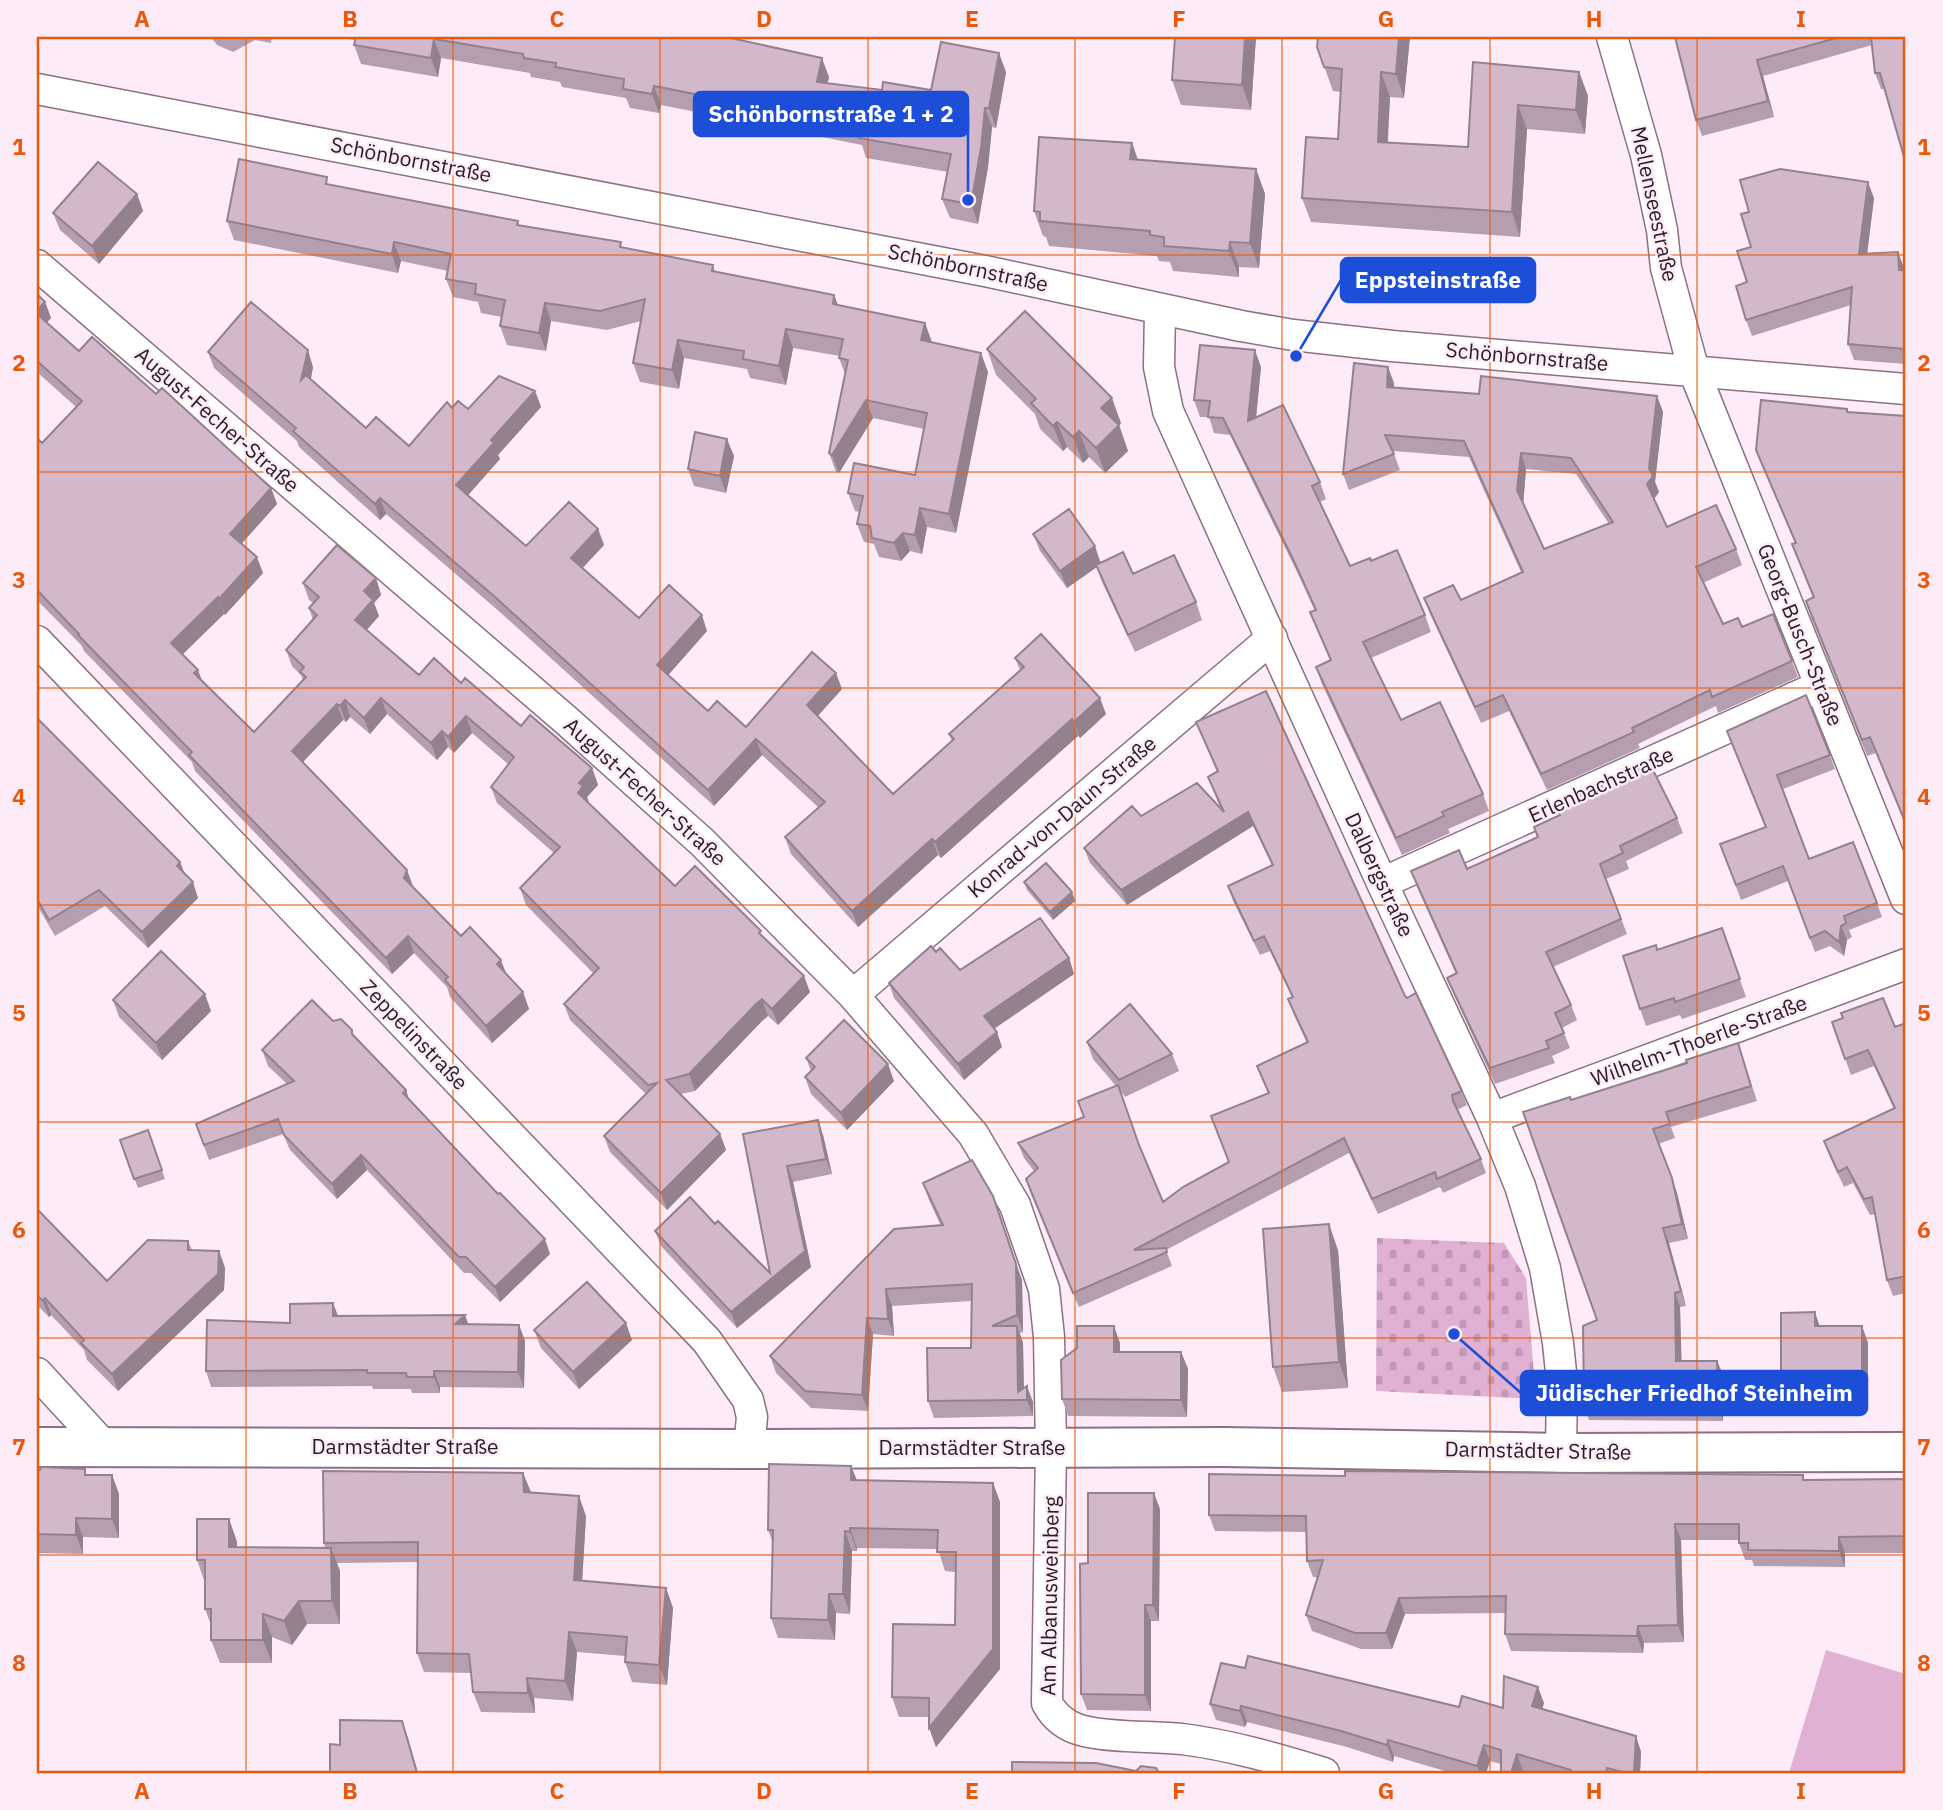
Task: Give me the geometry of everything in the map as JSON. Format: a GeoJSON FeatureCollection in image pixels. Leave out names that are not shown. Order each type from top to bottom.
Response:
{"type":"FeatureCollection","features":[{"type":"Feature","properties":{"kind":"street","name":"Mellenseestraße"},"geometry":{"type":"LineString","coordinates":[[1612,37],[1646,155],[1662,230],[1666,268],[1694,371]]}},
{"type":"Feature","properties":{"kind":"street","name":"Schönbornstraße"},"geometry":{"type":"LineString","coordinates":[[37,89],[973,268],[1241,326],[1335,340],[1906,389]]}},
{"type":"Feature","properties":{"kind":"street","name":"August-Fecher-Straße"},"geometry":{"type":"LineString","coordinates":[[37,265],[567,721],[702,842],[853,995],[973,1134],[1015,1205],[1044,1289],[1049,1336],[1051,1447]]}},
{"type":"Feature","properties":{"kind":"street","name":"Dalbergstraße"},"geometry":{"type":"LineString","coordinates":[[1160,309],[1159,367],[1168,411],[1492,1118],[1531,1216],[1545,1268],[1558,1343],[1562,1382],[1561,1453]]}},
{"type":"Feature","properties":{"kind":"street","name":"Georg-Busch-Straße"},"geometry":{"type":"LineString","coordinates":[[1694,371],[1906,899]]}},
{"type":"Feature","properties":{"kind":"street","name":"Konrad-von-Daun-Straße"},"geometry":{"type":"LineString","coordinates":[[853,995],[1272,638]]}},
{"type":"Feature","properties":{"kind":"street","name":"Zeppelinstraße"},"geometry":{"type":"LineString","coordinates":[[37,641],[707,1341],[748,1400],[752,1417],[749,1449]]}},
{"type":"Feature","properties":{"kind":"street","name":"Erlenbachstraße"},"geometry":{"type":"LineString","coordinates":[[1382,883],[1820,686]]}},
{"type":"Feature","properties":{"kind":"street","name":"Wilhelm-Thoerle-Straße"},"geometry":{"type":"LineString","coordinates":[[1492,1118],[1906,964]]}},
{"type":"Feature","properties":{"kind":"street"},"geometry":{"type":"LineString","coordinates":[[37,1373],[106,1448]]}},
{"type":"Feature","properties":{"kind":"street","name":"Darmstädter Straße"},"geometry":{"type":"LineString","coordinates":[[37,1447],[1224,1447],[1561,1453],[1906,1452]]}},
{"type":"Feature","properties":{"kind":"street","name":"Am Albanusweinberg"},"geometry":{"type":"LineString","coordinates":[[1051,1447],[1047,1703],[1053,1713],[1063,1723],[1084,1731],[1208,1744],[1324,1773]]}},
{"type":"Feature","properties":{"kind":"green space"},"geometry":{"type":"Polygon","coordinates":[[[1377,1238],[1504,1243],[1526,1278],[1536,1399],[1376,1391],[1377,1238]]]}},
{"type":"Feature","properties":{"kind":"green space"},"geometry":{"type":"Polygon","coordinates":[[[1826,1650],[1906,1674],[1906,1773],[1789,1773],[1826,1650]]]}},
{"type":"Feature","properties":{"kind":"building"},"geometry":{"type":"Polygon","coordinates":[[[356,37],[726,37],[822,58],[817,82],[882,90],[883,82],[931,90],[941,42],[999,53],[989,108],[985,108],[971,204],[942,199],[951,154],[859,138],[861,127],[654,86],[652,94],[623,89],[624,79],[555,67],[556,63],[524,58],[523,54],[434,39],[431,58],[354,45],[356,37]]]}},
{"type":"Feature","properties":{"kind":"building"},"geometry":{"type":"Polygon","coordinates":[[[1175,37],[1245,37],[1242,85],[1172,80],[1175,37]]]}},
{"type":"Feature","properties":{"kind":"building"},"geometry":{"type":"Polygon","coordinates":[[[1318,37],[1399,37],[1396,74],[1381,72],[1378,142],[1468,147],[1473,62],[1579,72],[1576,110],[1518,105],[1512,212],[1302,198],[1306,137],[1338,139],[1342,69],[1324,67],[1317,47],[1318,37]]]}},
{"type":"Feature","properties":{"kind":"building"},"geometry":{"type":"Polygon","coordinates":[[[1675,37],[1840,37],[1757,60],[1768,101],[1696,120],[1675,37]]]}},
{"type":"Feature","properties":{"kind":"building"},"geometry":{"type":"Polygon","coordinates":[[[1871,37],[1906,37],[1906,164],[1880,73],[1875,73],[1871,37]]]}},
{"type":"Feature","properties":{"kind":"building"},"geometry":{"type":"Polygon","coordinates":[[[1039,137],[1132,143],[1130,159],[1256,169],[1250,243],[1230,242],[1229,251],[1164,246],[1164,237],[1150,235],[1150,231],[1040,221],[1040,212],[1034,211],[1039,137]]]}},
{"type":"Feature","properties":{"kind":"building"},"geometry":{"type":"Polygon","coordinates":[[[239,159],[327,177],[326,184],[518,221],[517,225],[621,242],[620,247],[713,265],[712,271],[834,295],[833,304],[925,323],[921,340],[981,353],[949,514],[920,508],[915,535],[903,533],[894,543],[872,538],[870,526],[857,524],[863,496],[848,493],[854,463],[915,475],[927,413],[866,400],[832,455],[829,453],[848,360],[839,358],[843,339],[786,329],[779,366],[743,359],[744,351],[678,340],[672,370],[633,363],[645,299],[600,311],[545,303],[539,333],[500,326],[505,300],[475,294],[476,284],[446,279],[451,254],[394,242],[392,254],[227,221],[239,159]]]}},
{"type":"Feature","properties":{"kind":"building"},"geometry":{"type":"Polygon","coordinates":[[[98,162],[137,194],[92,246],[53,213],[98,162]]]}},
{"type":"Feature","properties":{"kind":"building"},"geometry":{"type":"Polygon","coordinates":[[[1780,169],[1868,182],[1859,254],[1898,252],[1899,270],[1906,271],[1906,349],[1848,344],[1852,287],[1746,320],[1736,286],[1747,282],[1737,251],[1751,247],[1741,214],[1749,212],[1740,180],[1780,169]]]}},
{"type":"Feature","properties":{"kind":"building"},"geometry":{"type":"Polygon","coordinates":[[[37,294],[45,302],[37,310],[37,294]]]}},
{"type":"Feature","properties":{"kind":"building"},"geometry":{"type":"Polygon","coordinates":[[[251,302],[308,350],[301,380],[306,375],[366,428],[376,417],[409,446],[447,402],[452,408],[458,401],[468,409],[499,376],[535,391],[491,440],[494,443],[456,485],[526,546],[569,502],[598,529],[571,558],[639,618],[669,585],[702,615],[657,665],[708,711],[717,701],[746,727],[812,652],[836,673],[807,705],[893,794],[954,739],[949,734],[1024,667],[1015,658],[1041,634],[1100,698],[1074,722],[1072,719],[935,842],[932,839],[852,911],[785,837],[825,802],[756,739],[708,790],[495,597],[380,498],[375,504],[293,431],[296,428],[208,352],[251,302]]]}},
{"type":"Feature","properties":{"kind":"building"},"geometry":{"type":"Polygon","coordinates":[[[1025,311],[1112,398],[1101,408],[1119,425],[1096,448],[1079,431],[1073,437],[1057,422],[1053,426],[1031,403],[1036,399],[987,349],[1025,311]]]}},
{"type":"Feature","properties":{"kind":"building"},"geometry":{"type":"Polygon","coordinates":[[[37,314],[79,351],[92,337],[156,394],[162,388],[271,488],[230,534],[257,557],[219,599],[218,597],[171,643],[198,670],[194,673],[254,732],[306,677],[300,672],[304,667],[286,650],[317,615],[309,608],[319,597],[303,583],[337,545],[376,578],[364,591],[373,600],[355,620],[419,675],[434,658],[461,683],[465,678],[521,726],[530,715],[592,768],[579,783],[583,786],[578,793],[675,886],[695,866],[804,976],[772,1009],[762,999],[756,1004],[689,1074],[666,1080],[720,1134],[661,1193],[604,1136],[657,1083],[648,1085],[564,1004],[599,968],[520,888],[560,847],[491,787],[514,757],[466,716],[448,737],[442,731],[431,743],[381,698],[364,718],[345,700],[340,706],[337,704],[292,751],[407,870],[404,878],[461,936],[470,927],[501,960],[497,964],[523,992],[486,1026],[445,980],[448,977],[408,936],[386,958],[189,755],[192,752],[37,590],[37,438],[42,443],[82,401],[37,361],[37,314]]]}},
{"type":"Feature","properties":{"kind":"building"},"geometry":{"type":"Polygon","coordinates":[[[1200,345],[1255,350],[1248,421],[1283,405],[1320,482],[1312,486],[1350,566],[1397,550],[1425,615],[1363,642],[1401,720],[1440,702],[1483,794],[1442,812],[1444,816],[1396,838],[1316,667],[1331,660],[1310,612],[1316,610],[1293,559],[1223,418],[1208,417],[1210,401],[1194,400],[1200,345]]]}},
{"type":"Feature","properties":{"kind":"building"},"geometry":{"type":"Polygon","coordinates":[[[1354,363],[1388,367],[1387,387],[1479,394],[1481,376],[1657,396],[1649,468],[1653,476],[1647,484],[1667,527],[1716,505],[1736,549],[1696,567],[1723,624],[1738,618],[1742,627],[1773,614],[1792,661],[1712,697],[1710,690],[1632,728],[1634,732],[1541,774],[1503,695],[1475,707],[1424,598],[1453,585],[1461,600],[1523,572],[1464,441],[1385,435],[1394,454],[1343,474],[1354,363]],[[1521,453],[1517,490],[1544,549],[1613,522],[1571,458],[1521,453]]]}},
{"type":"Feature","properties":{"kind":"building"},"geometry":{"type":"Polygon","coordinates":[[[1761,400],[1847,409],[1847,412],[1906,416],[1906,824],[1870,737],[1862,740],[1806,601],[1814,597],[1792,544],[1796,543],[1756,450],[1761,400]]]}},
{"type":"Feature","properties":{"kind":"building"},"geometry":{"type":"Polygon","coordinates":[[[695,432],[727,439],[720,476],[688,469],[695,432]]]}},
{"type":"Feature","properties":{"kind":"building"},"geometry":{"type":"Polygon","coordinates":[[[1069,509],[1095,546],[1060,571],[1033,534],[1069,509]]]}},
{"type":"Feature","properties":{"kind":"building"},"geometry":{"type":"Polygon","coordinates":[[[1123,552],[1133,574],[1174,555],[1196,602],[1128,635],[1096,565],[1123,552]]]}},
{"type":"Feature","properties":{"kind":"building"},"geometry":{"type":"Polygon","coordinates":[[[1266,691],[1405,996],[1407,998],[1416,993],[1462,1091],[1452,1095],[1453,1101],[1481,1159],[1437,1179],[1435,1172],[1372,1199],[1344,1138],[1134,1250],[1166,1248],[1167,1252],[1073,1293],[1026,1179],[1038,1168],[1018,1143],[1084,1117],[1078,1101],[1118,1085],[1163,1202],[1183,1187],[1229,1162],[1211,1116],[1269,1093],[1257,1066],[1308,1042],[1288,999],[1293,997],[1264,936],[1254,941],[1228,886],[1273,865],[1248,812],[1121,890],[1084,848],[1132,806],[1141,816],[1197,783],[1224,812],[1208,777],[1218,771],[1196,722],[1266,691]]]}},
{"type":"Feature","properties":{"kind":"building"},"geometry":{"type":"Polygon","coordinates":[[[1806,695],[1830,755],[1777,775],[1809,859],[1853,842],[1877,903],[1844,916],[1846,923],[1841,926],[1839,942],[1825,931],[1810,938],[1783,866],[1736,885],[1720,844],[1766,827],[1727,731],[1806,695]]]}},
{"type":"Feature","properties":{"kind":"building"},"geometry":{"type":"Polygon","coordinates":[[[37,718],[180,862],[177,866],[193,882],[142,932],[99,890],[49,920],[37,899],[37,718]]]}},
{"type":"Feature","properties":{"kind":"building"},"geometry":{"type":"Polygon","coordinates":[[[1650,764],[1677,818],[1620,846],[1623,853],[1600,864],[1621,919],[1546,952],[1571,1005],[1555,1013],[1564,1033],[1546,1041],[1549,1048],[1490,1068],[1447,978],[1457,973],[1411,871],[1459,850],[1467,869],[1538,837],[1534,827],[1560,815],[1556,806],[1650,764]]]}},
{"type":"Feature","properties":{"kind":"building"},"geometry":{"type":"Polygon","coordinates":[[[1046,863],[1072,892],[1050,912],[1024,882],[1046,863]]]}},
{"type":"Feature","properties":{"kind":"building"},"geometry":{"type":"Polygon","coordinates":[[[1040,918],[1069,958],[984,1016],[997,1032],[958,1064],[889,983],[931,946],[936,952],[940,948],[960,970],[1040,918]]]}},
{"type":"Feature","properties":{"kind":"building"},"geometry":{"type":"Polygon","coordinates":[[[1722,928],[1740,979],[1675,1002],[1674,998],[1640,1009],[1623,956],[1656,945],[1657,950],[1722,928]]]}},
{"type":"Feature","properties":{"kind":"building"},"geometry":{"type":"Polygon","coordinates":[[[161,951],[205,994],[156,1043],[113,1000],[161,951]]]}},
{"type":"Feature","properties":{"kind":"building"},"geometry":{"type":"Polygon","coordinates":[[[1883,998],[1895,1027],[1906,1023],[1906,1276],[1887,1280],[1872,1197],[1864,1199],[1847,1167],[1838,1172],[1824,1141],[1895,1108],[1868,1050],[1845,1059],[1832,1022],[1843,1018],[1841,1013],[1883,998]]]}},
{"type":"Feature","properties":{"kind":"building"},"geometry":{"type":"Polygon","coordinates":[[[312,1000],[333,1021],[341,1019],[352,1030],[352,1034],[406,1090],[403,1093],[498,1194],[500,1193],[545,1239],[495,1287],[466,1257],[459,1257],[361,1155],[332,1184],[284,1135],[278,1119],[204,1145],[196,1124],[294,1081],[262,1050],[312,1000]]]}},
{"type":"Feature","properties":{"kind":"building"},"geometry":{"type":"Polygon","coordinates":[[[1130,1004],[1172,1054],[1119,1080],[1087,1042],[1130,1004]]]}},
{"type":"Feature","properties":{"kind":"building"},"geometry":{"type":"Polygon","coordinates":[[[844,1020],[888,1064],[841,1113],[805,1077],[815,1067],[806,1058],[844,1020]]]}},
{"type":"Feature","properties":{"kind":"building"},"geometry":{"type":"Polygon","coordinates":[[[1738,1043],[1751,1086],[1666,1112],[1670,1124],[1653,1129],[1672,1178],[1682,1224],[1663,1228],[1681,1291],[1675,1293],[1676,1361],[1717,1361],[1718,1406],[1584,1405],[1583,1326],[1597,1320],[1523,1112],[1570,1097],[1571,1100],[1687,1063],[1686,1060],[1738,1043]]]}},
{"type":"Feature","properties":{"kind":"building"},"geometry":{"type":"Polygon","coordinates":[[[818,1120],[826,1159],[787,1166],[805,1251],[731,1312],[655,1231],[690,1197],[715,1224],[718,1221],[770,1273],[743,1134],[818,1120]]]}},
{"type":"Feature","properties":{"kind":"building"},"geometry":{"type":"Polygon","coordinates":[[[148,1130],[162,1170],[134,1179],[120,1140],[148,1130]]]}},
{"type":"Feature","properties":{"kind":"building"},"geometry":{"type":"Polygon","coordinates":[[[972,1160],[993,1196],[1016,1264],[1017,1315],[992,1326],[1017,1326],[1018,1392],[1027,1386],[1027,1400],[928,1401],[927,1348],[971,1348],[972,1284],[886,1289],[888,1319],[867,1318],[862,1395],[805,1391],[770,1356],[894,1229],[943,1225],[923,1183],[972,1160]]]}},
{"type":"Feature","properties":{"kind":"building"},"geometry":{"type":"Polygon","coordinates":[[[37,1209],[107,1281],[148,1240],[188,1241],[188,1250],[219,1251],[218,1274],[112,1374],[81,1343],[84,1340],[45,1298],[43,1301],[37,1295],[37,1209]]]}},
{"type":"Feature","properties":{"kind":"building"},"geometry":{"type":"Polygon","coordinates":[[[1329,1224],[1339,1362],[1273,1367],[1263,1229],[1329,1224]]]}},
{"type":"Feature","properties":{"kind":"building"},"geometry":{"type":"Polygon","coordinates":[[[587,1282],[626,1323],[573,1372],[534,1330],[587,1282]]]}},
{"type":"Feature","properties":{"kind":"building"},"geometry":{"type":"Polygon","coordinates":[[[333,1303],[333,1316],[465,1315],[455,1324],[519,1325],[518,1372],[434,1371],[434,1377],[407,1377],[406,1373],[367,1373],[367,1370],[206,1371],[207,1320],[290,1323],[290,1304],[333,1303]]]}},
{"type":"Feature","properties":{"kind":"building"},"geometry":{"type":"Polygon","coordinates":[[[1815,1312],[1815,1326],[1862,1326],[1862,1375],[1781,1375],[1781,1313],[1815,1312]]]}},
{"type":"Feature","properties":{"kind":"building"},"geometry":{"type":"Polygon","coordinates":[[[1077,1326],[1114,1326],[1114,1352],[1181,1352],[1181,1400],[1062,1399],[1061,1360],[1077,1348],[1077,1326]]]}},
{"type":"Feature","properties":{"kind":"building"},"geometry":{"type":"Polygon","coordinates":[[[769,1464],[851,1466],[851,1480],[993,1483],[993,1649],[929,1728],[929,1698],[892,1697],[893,1624],[955,1625],[956,1552],[937,1552],[938,1530],[850,1528],[850,1532],[845,1531],[843,1594],[829,1594],[828,1620],[771,1618],[773,1530],[768,1530],[769,1464]]]}},
{"type":"Feature","properties":{"kind":"building"},"geometry":{"type":"Polygon","coordinates":[[[41,1467],[85,1469],[85,1475],[112,1475],[112,1519],[76,1518],[76,1535],[37,1534],[37,1470],[41,1467]]]}},
{"type":"Feature","properties":{"kind":"building"},"geometry":{"type":"Polygon","coordinates":[[[323,1471],[523,1473],[524,1492],[579,1496],[574,1580],[666,1588],[659,1665],[625,1662],[627,1637],[569,1632],[565,1681],[527,1678],[528,1693],[473,1692],[469,1654],[417,1653],[418,1542],[324,1543],[323,1471]]]}},
{"type":"Feature","properties":{"kind":"building"},"geometry":{"type":"Polygon","coordinates":[[[1345,1471],[1803,1475],[1803,1480],[1906,1479],[1906,1536],[1839,1537],[1839,1551],[1748,1550],[1748,1543],[1739,1543],[1739,1524],[1675,1524],[1678,1625],[1638,1626],[1637,1636],[1505,1634],[1506,1596],[1399,1598],[1386,1633],[1355,1633],[1306,1615],[1323,1560],[1307,1561],[1306,1516],[1209,1515],[1209,1474],[1345,1476],[1345,1471]]]}},
{"type":"Feature","properties":{"kind":"building"},"geometry":{"type":"Polygon","coordinates":[[[1088,1493],[1154,1493],[1153,1605],[1145,1605],[1145,1695],[1081,1694],[1080,1564],[1088,1563],[1088,1493]]]}},
{"type":"Feature","properties":{"kind":"building"},"geometry":{"type":"Polygon","coordinates":[[[197,1519],[229,1519],[229,1547],[331,1548],[332,1601],[299,1601],[284,1621],[263,1614],[263,1640],[211,1640],[211,1609],[205,1609],[205,1560],[197,1560],[197,1519]]]}},
{"type":"Feature","properties":{"kind":"building"},"geometry":{"type":"Polygon","coordinates":[[[1248,1656],[1459,1707],[1462,1696],[1503,1708],[1504,1676],[1538,1687],[1532,1706],[1636,1736],[1634,1773],[1607,1768],[1606,1773],[1572,1773],[1571,1770],[1517,1754],[1511,1773],[1501,1773],[1501,1750],[1484,1745],[1477,1766],[1388,1740],[1387,1745],[1241,1706],[1240,1711],[1210,1704],[1221,1663],[1245,1668],[1248,1656]]]}},
{"type":"Feature","properties":{"kind":"building"},"geometry":{"type":"Polygon","coordinates":[[[340,1720],[402,1721],[417,1773],[330,1773],[330,1744],[340,1745],[340,1720]]]}},
{"type":"Feature","properties":{"kind":"building"},"geometry":{"type":"Polygon","coordinates":[[[1012,1762],[1096,1763],[1136,1771],[1141,1766],[1156,1768],[1159,1773],[1012,1773],[1012,1762]]]}},
{"type":"Feature","properties":{"kind":"place","name":"Schönbornstraße 1 + 2"},"geometry":{"type":"Point","coordinates":[968,200]}},
{"type":"Feature","properties":{"kind":"place","name":"Eppsteinstraße"},"geometry":{"type":"Point","coordinates":[1296,356]}},
{"type":"Feature","properties":{"kind":"place","name":"Jüdischer Friedhof Steinheim"},"geometry":{"type":"Point","coordinates":[1454,1334]}}]}
